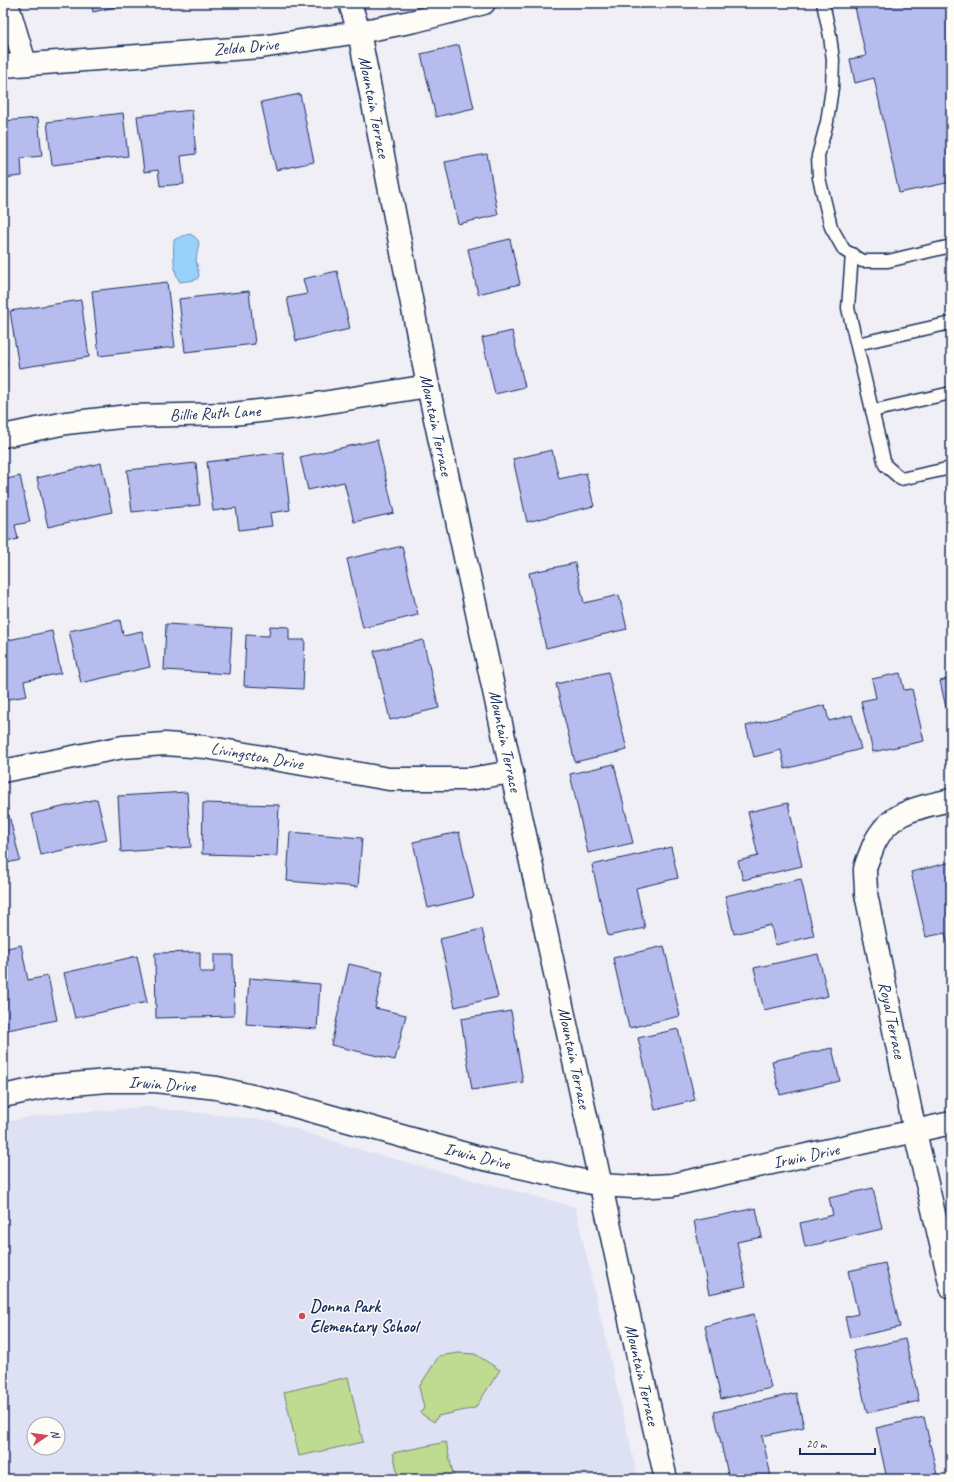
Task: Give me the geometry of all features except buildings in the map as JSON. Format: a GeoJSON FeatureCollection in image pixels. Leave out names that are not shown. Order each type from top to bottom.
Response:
{"type":"FeatureCollection","features":[{"type":"Feature","properties":{"kind":"street"},"geometry":{"type":"LineString","coordinates":[[7,3],[25,63]]}},
{"type":"Feature","properties":{"kind":"street","name":"Mountain Terrace"},"geometry":{"type":"LineString","coordinates":[[350,3],[359,32],[428,386],[638,1357],[666,1479]]}},
{"type":"Feature","properties":{"kind":"street","name":"Zelda Drive"},"geometry":{"type":"LineString","coordinates":[[3,66],[25,63],[261,47],[359,32],[415,21],[484,3]]}},
{"type":"Feature","properties":{"kind":"street","name":"Billie Ruth Lane"},"geometry":{"type":"LineString","coordinates":[[3,436],[66,423],[129,416],[232,414],[298,407],[428,386]]}},
{"type":"Feature","properties":{"kind":"street","name":"Livingston Drive"},"geometry":{"type":"LineString","coordinates":[[3,771],[123,747],[165,744],[205,747],[389,779],[470,780],[512,772]]}},
{"type":"Feature","properties":{"kind":"street","name":"Royal Terrace"},"geometry":{"type":"LineString","coordinates":[[951,800],[921,807],[895,818],[883,829],[873,844],[865,868],[866,894],[915,1132],[951,1287]]}},
{"type":"Feature","properties":{"kind":"street","name":"Irwin Drive"},"geometry":{"type":"LineString","coordinates":[[3,1096],[50,1086],[107,1081],[156,1081],[217,1088],[286,1104],[480,1158],[601,1185],[633,1187],[672,1185],[951,1123]]}},
{"type":"Feature","properties":{"kind":"lane"},"geometry":{"type":"LineString","coordinates":[[823,3],[830,36],[833,74],[827,122],[818,156],[819,178],[832,227],[844,250],[862,261],[888,261],[951,246]]}},
{"type":"Feature","properties":{"kind":"lane"},"geometry":{"type":"LineString","coordinates":[[852,254],[848,308],[885,465],[901,479],[951,468]]}},
{"type":"Feature","properties":{"kind":"lane"},"geometry":{"type":"LineString","coordinates":[[857,344],[951,323]]}},
{"type":"Feature","properties":{"kind":"lane"},"geometry":{"type":"LineString","coordinates":[[872,410],[951,393]]}},
{"type":"Feature","properties":{"kind":"shaded area","name":"Donna Park Elementary School"},"geometry":{"type":"Polygon","coordinates":[[[146,1107],[271,1121],[367,1152],[575,1207],[638,1479],[3,1479],[3,1123],[34,1116],[146,1107]]]}},
{"type":"Feature","properties":{"kind":"green space"},"geometry":{"type":"Polygon","coordinates":[[[458,1353],[475,1354],[500,1370],[475,1408],[438,1416],[434,1422],[420,1413],[424,1408],[419,1387],[439,1356],[458,1353]]]}},
{"type":"Feature","properties":{"kind":"green space"},"geometry":{"type":"Polygon","coordinates":[[[348,1377],[363,1442],[299,1456],[284,1392],[348,1377]]]}},
{"type":"Feature","properties":{"kind":"green space"},"geometry":{"type":"Polygon","coordinates":[[[446,1442],[454,1479],[399,1479],[393,1453],[446,1442]]]}},
{"type":"Feature","properties":{"kind":"water"},"geometry":{"type":"Polygon","coordinates":[[[190,234],[199,242],[196,260],[199,275],[195,280],[180,282],[175,268],[174,240],[190,234]]]}},
{"type":"Feature","properties":{"kind":"place","name":"Donna Park Elementary School"},"geometry":{"type":"Point","coordinates":[302,1316]}}]}
